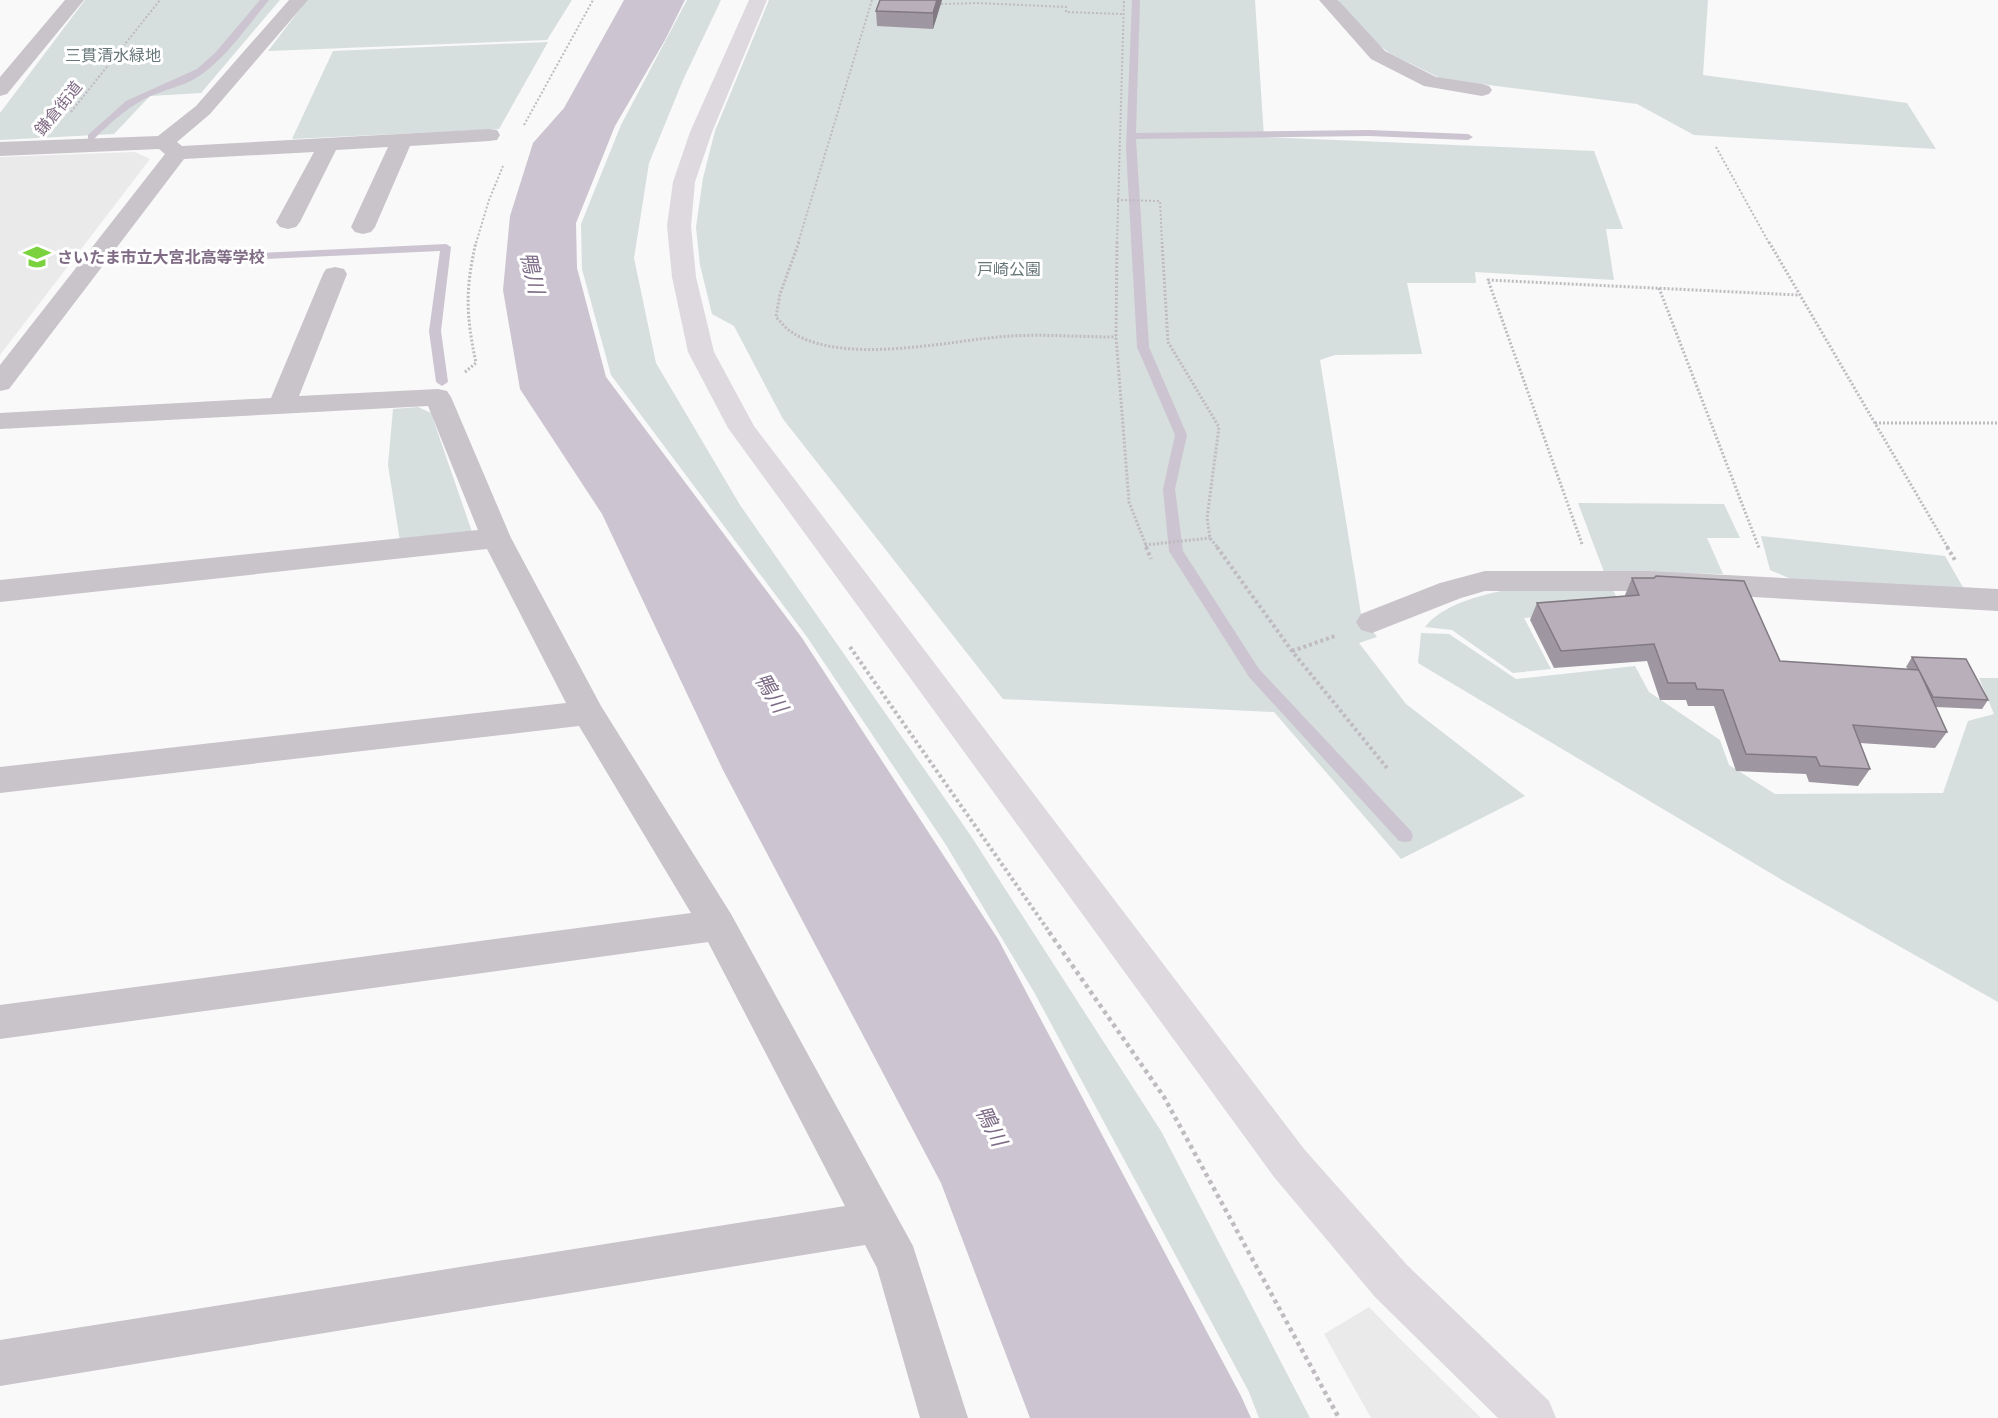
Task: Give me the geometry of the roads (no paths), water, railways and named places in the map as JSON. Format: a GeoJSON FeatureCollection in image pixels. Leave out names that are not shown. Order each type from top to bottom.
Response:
{"type":"FeatureCollection","features":[{"type":"Feature","properties":{"kind":"street"},"geometry":{"type":"LineString","coordinates":[[0,90],[75,0]]}},
{"type":"Feature","properties":{"kind":"street"},"geometry":{"type":"LineString","coordinates":[[0,383],[171,148],[299,0]]}},
{"type":"Feature","properties":{"kind":"street"},"geometry":{"type":"LineString","coordinates":[[758,0],[701,132],[684,182],[679,226],[684,276],[701,352],[742,428],[1289,1163],[1391,1281],[1532,1418]]}},
{"type":"Feature","properties":{"kind":"street"},"geometry":{"type":"LineString","coordinates":[[1328,0],[1377,55],[1431,82],[1482,90]]}},
{"type":"Feature","properties":{"kind":"street"},"geometry":{"type":"LineString","coordinates":[[0,149],[328,144],[489,135]]}},
{"type":"Feature","properties":{"kind":"street"},"geometry":{"type":"LineString","coordinates":[[363,227],[402,140]]}},
{"type":"Feature","properties":{"kind":"street"},"geometry":{"type":"LineString","coordinates":[[288,222],[328,144]]}},
{"type":"Feature","properties":{"kind":"street"},"geometry":{"type":"LineString","coordinates":[[282,405],[335,274]]}},
{"type":"Feature","properties":{"kind":"street"},"geometry":{"type":"LineString","coordinates":[[0,421],[438,397],[496,538],[588,713],[718,925],[897,1261],[944,1418]]}},
{"type":"Feature","properties":{"kind":"street"},"geometry":{"type":"LineString","coordinates":[[0,591],[496,538]]}},
{"type":"Feature","properties":{"kind":"street"},"geometry":{"type":"LineString","coordinates":[[1372,622],[1451,590],[1485,580],[1648,581],[1988,600]]}},
{"type":"Feature","properties":{"kind":"street"},"geometry":{"type":"LineString","coordinates":[[0,780],[588,713]]}},
{"type":"Feature","properties":{"kind":"street"},"geometry":{"type":"LineString","coordinates":[[0,1022],[718,925]]}},
{"type":"Feature","properties":{"kind":"street"},"geometry":{"type":"LineString","coordinates":[[0,1363],[877,1222]]}},
{"type":"Feature","properties":{"kind":"water","name":"鴨川"},"geometry":{"type":"Polygon","coordinates":[[[624,0],[685,0],[665,40],[615,126],[576,223],[577,268],[606,377],[802,638],[998,939],[1251,1418],[1030,1418],[941,1183],[723,770],[602,514],[520,389],[503,290],[510,216],[533,143],[564,108],[624,0]]]}},
{"type":"Feature","properties":{"kind":"waterway"},"geometry":{"type":"LineString","coordinates":[[91,137],[130,103],[187,79],[200,71],[218,55],[265,0]]}},
{"type":"Feature","properties":{"kind":"waterway"},"geometry":{"type":"LineString","coordinates":[[1131,136],[1136,0]]}},
{"type":"Feature","properties":{"kind":"waterway"},"geometry":{"type":"LineString","coordinates":[[1131,136],[1369,133],[1468,137]]}},
{"type":"Feature","properties":{"kind":"waterway"},"geometry":{"type":"LineString","coordinates":[[1131,136],[1143,347],[1181,435],[1169,489],[1176,551],[1254,673],[1405,836]]}},
{"type":"Feature","properties":{"kind":"waterway"},"geometry":{"type":"LineString","coordinates":[[156,261],[446,247],[435,331],[442,382]]}},
{"type":"Feature","properties":{"kind":"place","name":"さいたま市立大宮北高等学校"},"geometry":{"type":"Point","coordinates":[37,257]}},
{"type":"Feature","properties":{"kind":"park label","name":"三貫清水緑地"},"geometry":{"type":"Point","coordinates":[113,55]}},
{"type":"Feature","properties":{"kind":"park label","name":"戸崎公園"},"geometry":{"type":"Point","coordinates":[1009,269]}}]}
